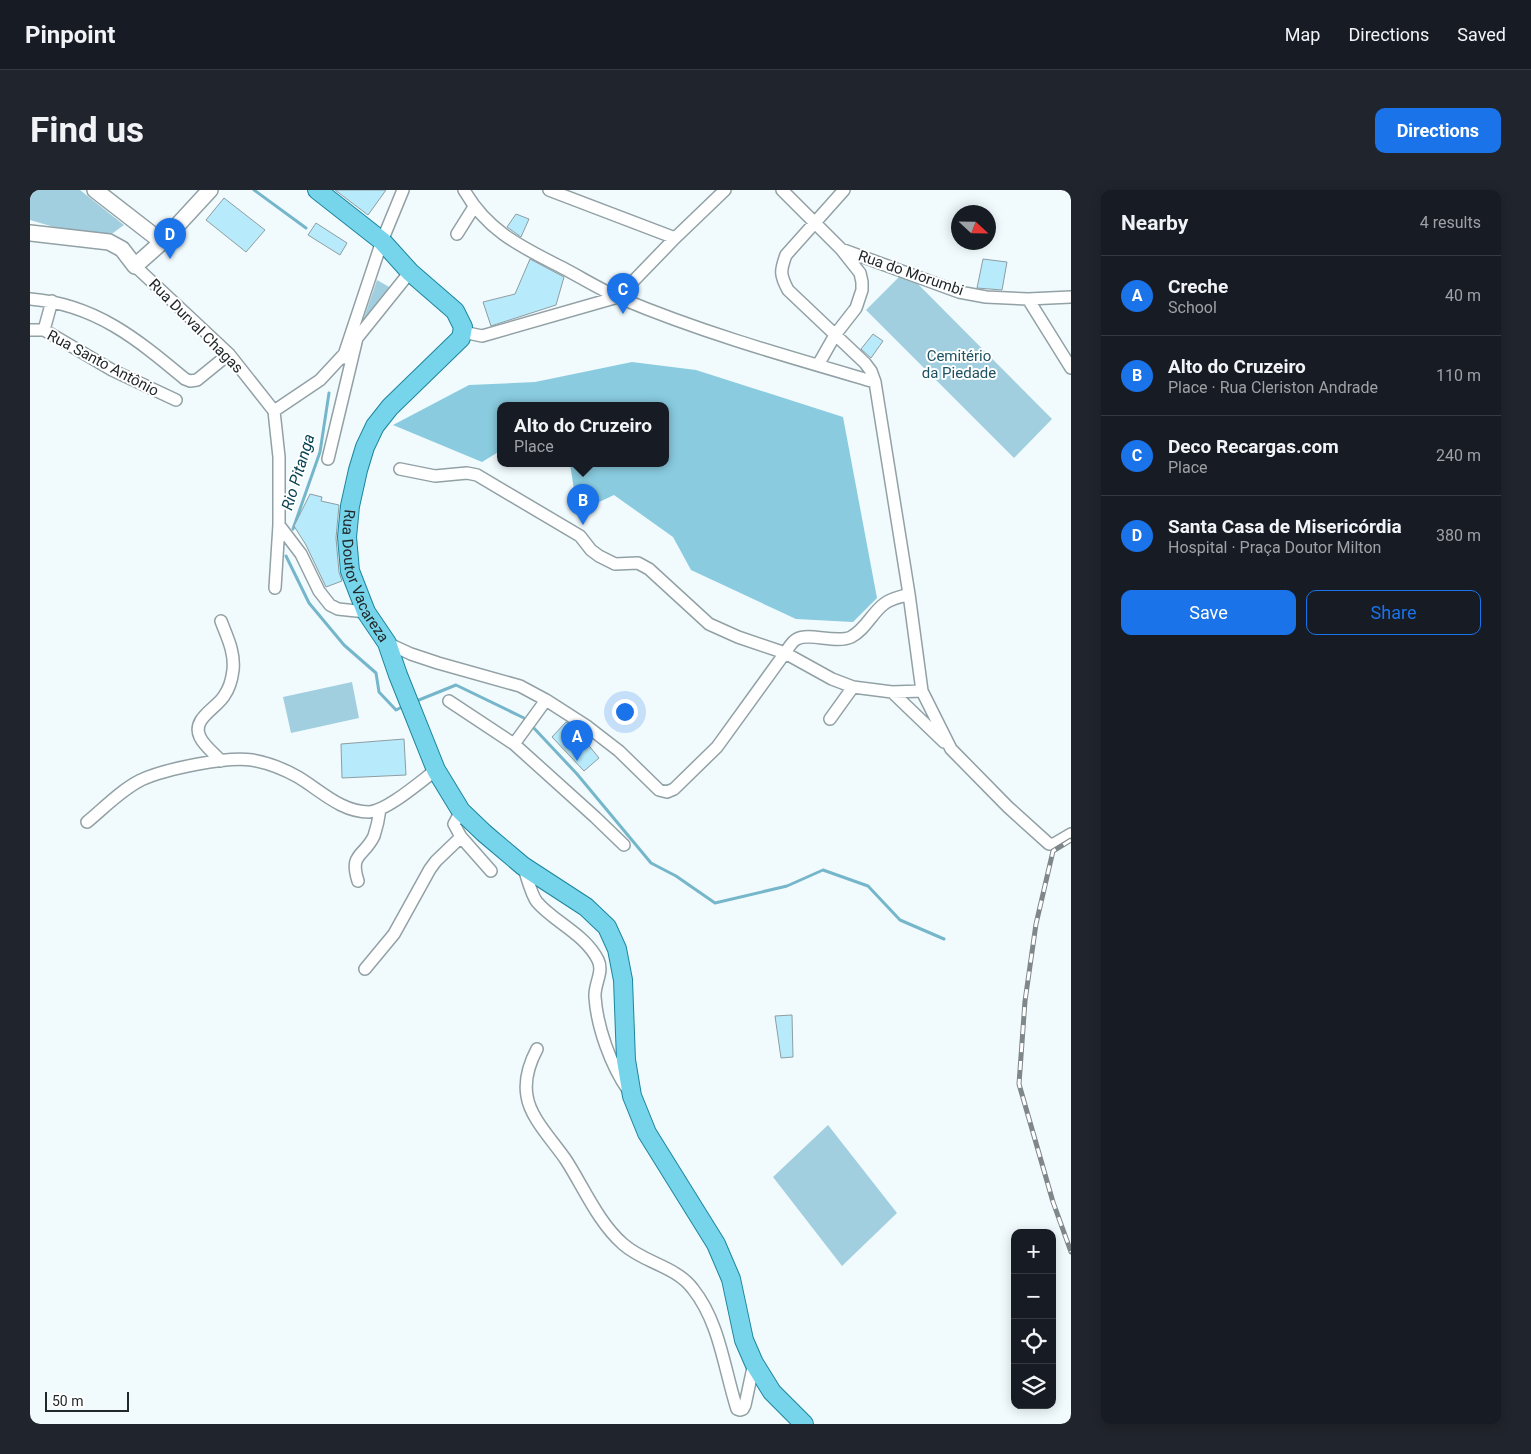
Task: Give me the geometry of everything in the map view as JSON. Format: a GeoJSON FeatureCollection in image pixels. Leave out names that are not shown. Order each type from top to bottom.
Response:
{"type":"FeatureCollection","features":[{"type":"Feature","properties":{"kind":"main road"},"geometry":{"type":"LineString","coordinates":[[317,190],[382,241],[410,272],[455,311],[462,321],[463,332]]}},
{"type":"Feature","properties":{"kind":"main road","name":"Rua Doutor Vacareza"},"geometry":{"type":"LineString","coordinates":[[463,332],[460,338],[390,407],[375,426],[365,447],[350,506],[347,537],[350,571],[366,612],[387,643],[436,770],[462,811],[484,833],[523,866],[586,907],[607,928],[617,949],[623,980],[626,1060],[632,1096],[647,1133],[716,1244],[731,1279],[744,1340],[754,1363],[772,1392],[804,1424]]}},
{"type":"Feature","properties":{"kind":"street"},"geometry":{"type":"LineString","coordinates":[[95,190],[162,242]]}},
{"type":"Feature","properties":{"kind":"street"},"geometry":{"type":"LineString","coordinates":[[30,233],[109,242],[122,249],[135,266],[162,242],[210,190]]}},
{"type":"Feature","properties":{"kind":"street"},"geometry":{"type":"LineString","coordinates":[[342,358],[382,241],[403,190]]}},
{"type":"Feature","properties":{"kind":"street"},"geometry":{"type":"LineString","coordinates":[[464,190],[474,207],[492,226],[514,242],[618,297],[688,325],[875,382]]}},
{"type":"Feature","properties":{"kind":"street"},"geometry":{"type":"LineString","coordinates":[[549,190],[675,238]]}},
{"type":"Feature","properties":{"kind":"street"},"geometry":{"type":"LineString","coordinates":[[463,332],[482,336],[618,297],[725,190]]}},
{"type":"Feature","properties":{"kind":"street"},"geometry":{"type":"LineString","coordinates":[[782,190],[841,248],[860,273],[862,282],[862,290],[856,308],[835,335],[818,365]]}},
{"type":"Feature","properties":{"kind":"street"},"geometry":{"type":"LineString","coordinates":[[844,190],[786,255],[781,268],[782,279],[788,290],[865,363],[871,371],[875,382],[909,594],[922,691],[951,749]]}},
{"type":"Feature","properties":{"kind":"street"},"geometry":{"type":"LineString","coordinates":[[457,234],[474,207]]}},
{"type":"Feature","properties":{"kind":"street","name":"Rua do Morumbi"},"geometry":{"type":"LineString","coordinates":[[841,248],[959,292],[986,297],[1028,299],[1071,297]]}},
{"type":"Feature","properties":{"kind":"street","name":"Rua Durval Chagas"},"geometry":{"type":"LineString","coordinates":[[135,266],[229,354],[274,410]]}},
{"type":"Feature","properties":{"kind":"street"},"geometry":{"type":"LineString","coordinates":[[275,588],[280,525],[279,457],[274,410],[320,380],[342,358],[410,272]]}},
{"type":"Feature","properties":{"kind":"street"},"geometry":{"type":"LineString","coordinates":[[30,299],[52,301],[92,314],[117,327],[143,344],[185,380],[196,380],[229,354]]}},
{"type":"Feature","properties":{"kind":"street"},"geometry":{"type":"LineString","coordinates":[[1028,299],[1071,368]]}},
{"type":"Feature","properties":{"kind":"street"},"geometry":{"type":"LineString","coordinates":[[44,330],[52,301]]}},
{"type":"Feature","properties":{"kind":"street","name":"Rua Santo Antônio"},"geometry":{"type":"LineString","coordinates":[[30,330],[44,330],[112,370],[176,400]]}},
{"type":"Feature","properties":{"kind":"street"},"geometry":{"type":"LineString","coordinates":[[328,459],[357,338]]}},
{"type":"Feature","properties":{"kind":"street"},"geometry":{"type":"LineString","coordinates":[[400,469],[435,476],[467,473],[477,475],[580,536],[591,550],[599,556],[615,564],[638,563],[649,569],[710,624],[738,637],[785,654],[832,678],[853,686],[892,692],[922,691]]}},
{"type":"Feature","properties":{"kind":"street"},"geometry":{"type":"LineString","coordinates":[[280,525],[301,554],[319,591],[330,605],[338,609],[366,612]]}},
{"type":"Feature","properties":{"kind":"street"},"geometry":{"type":"LineString","coordinates":[[387,643],[438,663],[520,686],[588,727],[620,751],[660,790],[666,792],[674,789],[717,747],[794,641],[800,637],[850,638],[860,631],[883,604],[891,599],[909,594]]}},
{"type":"Feature","properties":{"kind":"street"},"geometry":{"type":"LineString","coordinates":[[221,621],[233,656],[229,686],[224,698],[201,721],[199,730],[200,738],[221,761]]}},
{"type":"Feature","properties":{"kind":"street"},"geometry":{"type":"LineString","coordinates":[[830,719],[853,686]]}},
{"type":"Feature","properties":{"kind":"street"},"geometry":{"type":"LineString","coordinates":[[892,692],[1046,843],[1054,844],[1071,834]]}},
{"type":"Feature","properties":{"kind":"street"},"geometry":{"type":"LineString","coordinates":[[514,744],[546,700]]}},
{"type":"Feature","properties":{"kind":"street"},"geometry":{"type":"LineString","coordinates":[[449,701],[514,744],[624,845]]}},
{"type":"Feature","properties":{"kind":"street"},"geometry":{"type":"LineString","coordinates":[[87,822],[124,791],[140,781],[160,774],[221,761],[251,760],[277,766],[299,778],[332,801],[357,810],[370,812],[380,809],[399,798],[436,770]]}},
{"type":"Feature","properties":{"kind":"street"},"geometry":{"type":"LineString","coordinates":[[358,881],[354,869],[355,864],[357,858],[373,837],[380,809]]}},
{"type":"Feature","properties":{"kind":"street"},"geometry":{"type":"LineString","coordinates":[[462,811],[454,824],[461,837],[491,871]]}},
{"type":"Feature","properties":{"kind":"street"},"geometry":{"type":"LineString","coordinates":[[364,969],[394,934],[436,861],[461,837]]}},
{"type":"Feature","properties":{"kind":"street"},"geometry":{"type":"LineString","coordinates":[[523,866],[535,901],[582,940],[597,958],[600,965],[600,975],[595,996],[603,1035],[621,1081],[632,1096]]}},
{"type":"Feature","properties":{"kind":"street"},"geometry":{"type":"LineString","coordinates":[[537,1049],[529,1064],[526,1082],[527,1097],[532,1111],[566,1160],[606,1226],[624,1245],[676,1274],[692,1287],[703,1304],[718,1337],[733,1398],[737,1409],[740,1410],[745,1405],[754,1363]]}},
{"type":"Feature","properties":{"kind":"green space"},"geometry":{"type":"Polygon","coordinates":[[[30,190],[80,190],[124,225],[102,241],[30,220],[30,190]]]}},
{"type":"Feature","properties":{"kind":"green space","name":"Cemitério da Piedade"},"geometry":{"type":"Polygon","coordinates":[[[905,271],[1052,419],[1014,458],[866,310],[905,271]]]}},
{"type":"Feature","properties":{"kind":"green space"},"geometry":{"type":"Polygon","coordinates":[[[377,280],[391,288],[357,338],[377,280]]]}},
{"type":"Feature","properties":{"kind":"green space"},"geometry":{"type":"Polygon","coordinates":[[[352,682],[359,718],[291,733],[283,697],[352,682]]]}},
{"type":"Feature","properties":{"kind":"green space"},"geometry":{"type":"Polygon","coordinates":[[[828,1125],[897,1213],[842,1266],[773,1177],[828,1125]]]}},
{"type":"Feature","properties":{"kind":"shaded area"},"geometry":{"type":"Polygon","coordinates":[[[632,362],[696,370],[843,417],[877,598],[853,622],[796,619],[691,570],[673,537],[614,495],[597,503],[575,496],[570,467],[669,467],[669,402],[497,402],[497,453],[482,462],[393,425],[469,385],[535,382],[632,362]]]}},
{"type":"Feature","properties":{"kind":"building"},"geometry":{"type":"Polygon","coordinates":[[[335,190],[386,190],[368,215],[335,190]]]}},
{"type":"Feature","properties":{"kind":"building"},"geometry":{"type":"Polygon","coordinates":[[[224,198],[265,230],[246,252],[206,220],[224,198]]]}},
{"type":"Feature","properties":{"kind":"building"},"geometry":{"type":"Polygon","coordinates":[[[516,214],[529,219],[521,237],[507,227],[516,214]]]}},
{"type":"Feature","properties":{"kind":"building"},"geometry":{"type":"Polygon","coordinates":[[[316,223],[347,243],[340,255],[308,235],[316,223]]]}},
{"type":"Feature","properties":{"kind":"building"},"geometry":{"type":"Polygon","coordinates":[[[530,259],[564,277],[556,305],[491,326],[483,302],[515,294],[530,259]]]}},
{"type":"Feature","properties":{"kind":"building"},"geometry":{"type":"Polygon","coordinates":[[[983,259],[1007,262],[1002,290],[977,288],[983,259]]]}},
{"type":"Feature","properties":{"kind":"building"},"geometry":{"type":"Polygon","coordinates":[[[873,334],[883,341],[871,358],[861,349],[873,334]]]}},
{"type":"Feature","properties":{"kind":"building"},"geometry":{"type":"Polygon","coordinates":[[[310,494],[322,497],[321,501],[339,505],[336,538],[339,572],[342,581],[326,587],[306,545],[294,526],[310,494]]]}},
{"type":"Feature","properties":{"kind":"building"},"geometry":{"type":"Polygon","coordinates":[[[566,722],[572,725],[599,758],[584,771],[552,737],[566,722]]]}},
{"type":"Feature","properties":{"kind":"building"},"geometry":{"type":"Polygon","coordinates":[[[404,739],[406,775],[342,778],[341,744],[404,739]]]}},
{"type":"Feature","properties":{"kind":"building"},"geometry":{"type":"Polygon","coordinates":[[[792,1015],[793,1057],[781,1058],[775,1016],[792,1015]]]}},
{"type":"Feature","properties":{"kind":"waterway","name":"Rio Pitanga"},"geometry":{"type":"LineString","coordinates":[[254,190],[306,228]]}},
{"type":"Feature","properties":{"kind":"waterway","name":"Rio Pitanga"},"geometry":{"type":"LineString","coordinates":[[293,529],[320,452],[329,393]]}},
{"type":"Feature","properties":{"kind":"waterway"},"geometry":{"type":"LineString","coordinates":[[286,556],[309,603],[344,645],[376,673],[379,692],[396,710],[404,706]]}},
{"type":"Feature","properties":{"kind":"waterway"},"geometry":{"type":"LineString","coordinates":[[414,702],[456,685],[524,718],[526,721]]}},
{"type":"Feature","properties":{"kind":"waterway"},"geometry":{"type":"LineString","coordinates":[[531,725],[577,774],[651,863],[676,876],[715,903],[787,886],[823,870],[868,886],[900,920],[944,939]]}},
{"type":"Feature","properties":{"kind":"railway"},"geometry":{"type":"LineString","coordinates":[[1071,840],[1053,851],[1036,924],[1025,1001],[1019,1084],[1053,1202],[1071,1252]]}},
{"type":"Feature","properties":{"kind":"place","name":"Santa Casa de Misericórdia"},"geometry":{"type":"Point","coordinates":[170,259]}},
{"type":"Feature","properties":{"kind":"place","name":"Deco Recargas.com"},"geometry":{"type":"Point","coordinates":[623,314]}},
{"type":"Feature","properties":{"kind":"place","name":"Alto do Cruzeiro"},"geometry":{"type":"Point","coordinates":[583,525]}},
{"type":"Feature","properties":{"kind":"place","name":"Creche"},"geometry":{"type":"Point","coordinates":[577,761]}}]}
